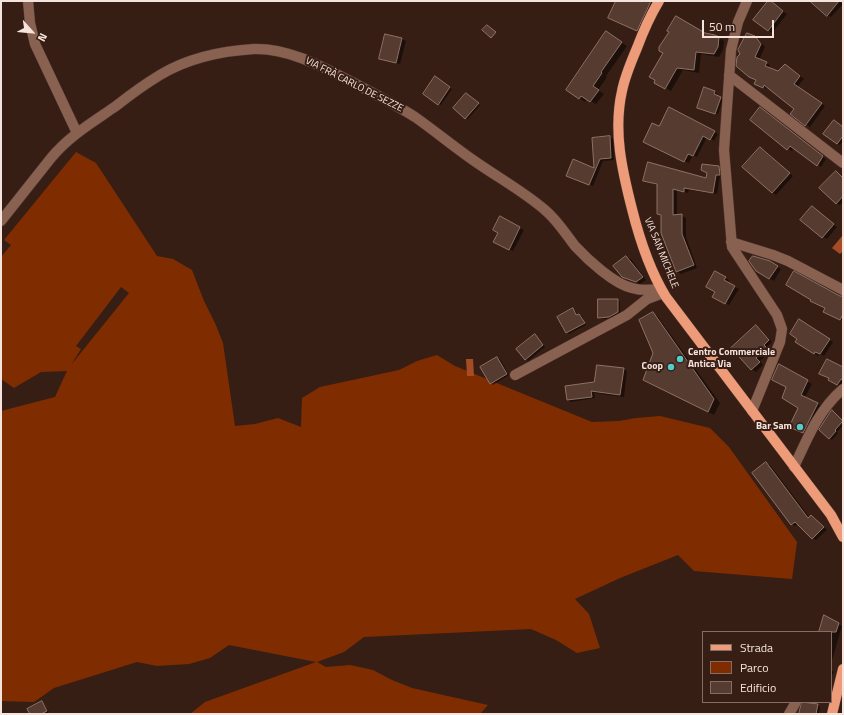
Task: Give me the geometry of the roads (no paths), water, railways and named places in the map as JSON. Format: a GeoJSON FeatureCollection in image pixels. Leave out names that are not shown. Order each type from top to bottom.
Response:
{"type":"FeatureCollection","features":[{"type":"Feature","properties":{"kind":"main road","name":"VIA SAN MICHELE"},"geometry":{"type":"LineString","coordinates":[[659,1],[646,26],[626,76],[619,107],[618,130],[622,166],[634,217],[644,248],[662,291],[831,515],[843,536]]}},
{"type":"Feature","properties":{"kind":"main road"},"geometry":{"type":"LineString","coordinates":[[832,714],[834,694],[843,669]]}},
{"type":"Feature","properties":{"kind":"street"},"geometry":{"type":"LineString","coordinates":[[28,1],[30,22],[35,44],[77,133]]}},
{"type":"Feature","properties":{"kind":"street"},"geometry":{"type":"LineString","coordinates":[[747,1],[740,15],[732,50],[724,150],[731,242],[732,247],[777,315],[782,329],[780,342],[752,411]]}},
{"type":"Feature","properties":{"kind":"street","name":"VIA FRÀ CARLO DE SEZZE"},"geometry":{"type":"LineString","coordinates":[[1,221],[55,153],[77,133],[151,80],[181,64],[214,54],[254,49],[267,50],[283,52],[307,60],[336,73],[414,116],[472,160],[543,208],[558,223],[583,254],[615,280],[636,289],[662,291]]}},
{"type":"Feature","properties":{"kind":"street"},"geometry":{"type":"LineString","coordinates":[[729,75],[843,163]]}},
{"type":"Feature","properties":{"kind":"street"},"geometry":{"type":"LineString","coordinates":[[731,242],[788,261],[843,290]]}},
{"type":"Feature","properties":{"kind":"street"},"geometry":{"type":"LineString","coordinates":[[515,375],[627,315],[662,291]]}},
{"type":"Feature","properties":{"kind":"street"},"geometry":{"type":"LineString","coordinates":[[794,467],[820,415],[843,389]]}},
{"type":"Feature","properties":{"kind":"street"},"geometry":{"type":"LineString","coordinates":[[789,714],[795,703]]}},
{"type":"Feature","properties":{"kind":"place","name":"Centro Commerciale Antica Via"},"geometry":{"type":"Point","coordinates":[680,359]}},
{"type":"Feature","properties":{"kind":"place","name":"Coop"},"geometry":{"type":"Point","coordinates":[671,367]}},
{"type":"Feature","properties":{"kind":"place","name":"Bar Sam"},"geometry":{"type":"Point","coordinates":[800,427]}}]}
